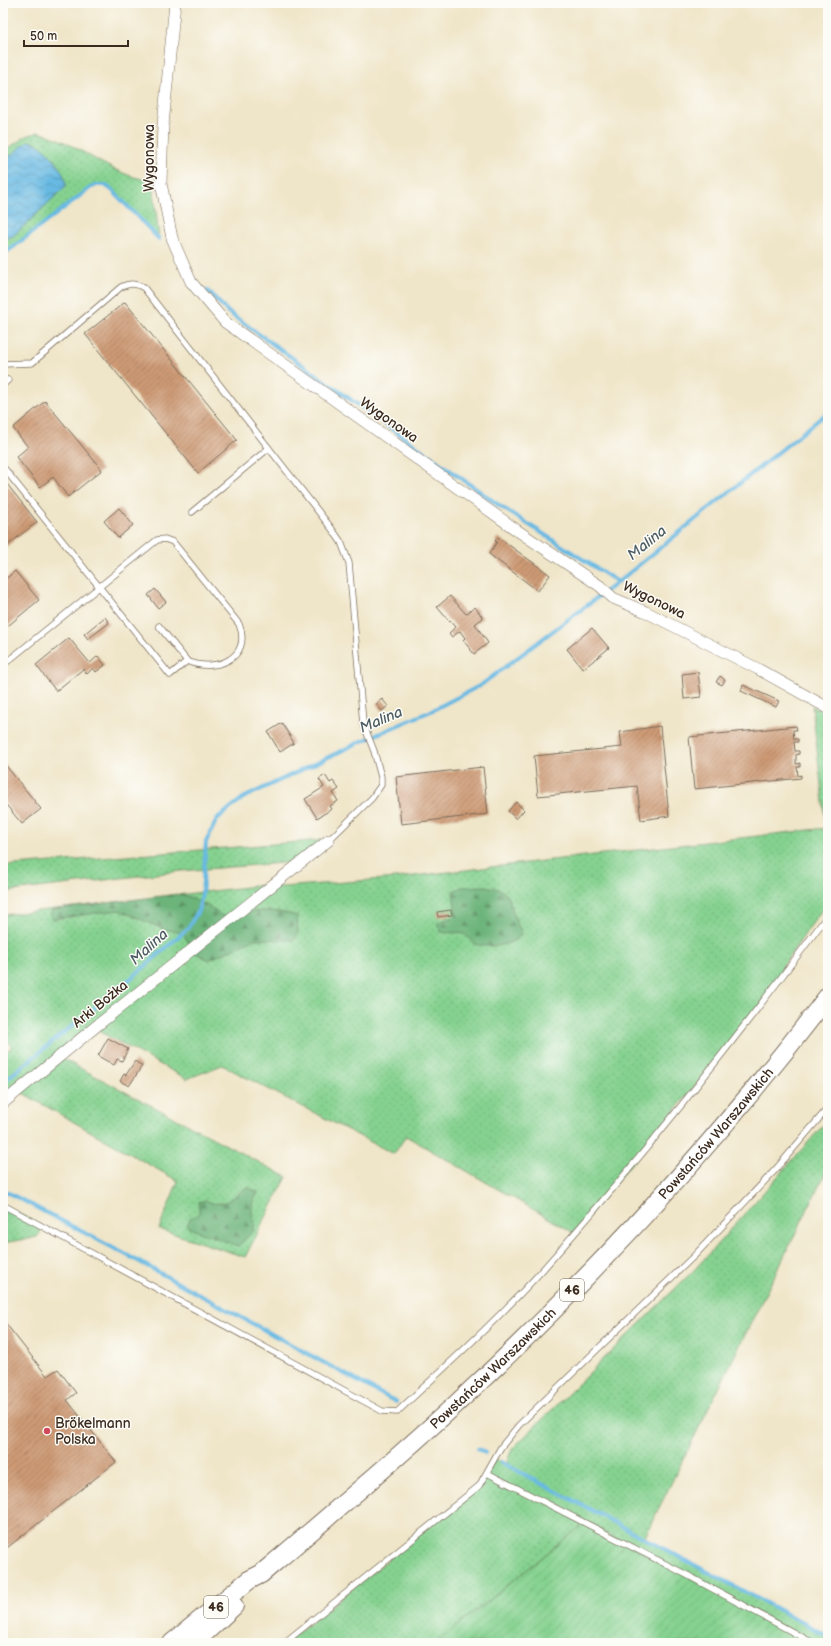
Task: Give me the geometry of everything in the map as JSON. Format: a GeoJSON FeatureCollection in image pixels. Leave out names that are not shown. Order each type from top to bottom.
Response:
{"type":"FeatureCollection","features":[{"type":"Feature","properties":{"kind":"main road","name":"Powstańców Warszawskich"},"geometry":{"type":"LineString","coordinates":[[172,1643],[249,1580],[261,1574],[403,1452],[553,1309],[624,1236],[727,1121],[828,996]]}},
{"type":"Feature","properties":{"kind":"main road","name":"Powstańców Warszawskich"},"geometry":{"type":"LineString","coordinates":[[194,1643],[254,1587],[261,1574]]}},
{"type":"Feature","properties":{"kind":"street","name":"Wygonowa"},"geometry":{"type":"LineString","coordinates":[[175,3],[163,125],[162,183],[172,238],[191,282],[225,322],[512,526],[600,586],[613,598],[646,612],[751,666],[828,708]]}},
{"type":"Feature","properties":{"kind":"street","name":"Arki Bożka"},"geometry":{"type":"LineString","coordinates":[[3,1103],[94,1028],[329,840]]}},
{"type":"Feature","properties":{"kind":"lane"},"geometry":{"type":"LineString","coordinates":[[3,364],[32,363],[121,287],[129,284],[137,284],[144,288],[332,529],[344,550],[352,584],[363,724],[374,751],[381,777],[381,785],[372,798],[329,840]]}},
{"type":"Feature","properties":{"kind":"lane"},"geometry":{"type":"LineString","coordinates":[[3,385],[8,380]]}},
{"type":"Feature","properties":{"kind":"lane"},"geometry":{"type":"LineString","coordinates":[[192,512],[269,448]]}},
{"type":"Feature","properties":{"kind":"lane"},"geometry":{"type":"LineString","coordinates":[[3,467],[170,676],[187,661]]}},
{"type":"Feature","properties":{"kind":"lane"},"geometry":{"type":"LineString","coordinates":[[3,665],[157,540],[165,539],[174,542],[240,624],[243,634],[243,642],[238,652],[231,659],[213,665],[192,663],[187,661],[159,626]]}},
{"type":"Feature","properties":{"kind":"lane"},"geometry":{"type":"LineString","coordinates":[[3,1205],[382,1411],[397,1412],[466,1347],[531,1282],[595,1210],[765,1001],[828,915]]}},
{"type":"Feature","properties":{"kind":"lane"},"geometry":{"type":"LineString","coordinates":[[284,1643],[479,1486],[501,1447],[519,1425],[695,1255],[776,1169],[828,1108]]}},
{"type":"Feature","properties":{"kind":"lane"},"geometry":{"type":"LineString","coordinates":[[487,1473],[687,1575],[813,1643]]}},
{"type":"Feature","properties":{"kind":"green space"},"geometry":{"type":"Polygon","coordinates":[[[38,132],[68,143],[107,166],[121,172],[136,178],[153,181],[159,239],[112,190],[105,185],[94,185],[3,255],[3,152],[26,136],[38,132]]]}},
{"type":"Feature","properties":{"kind":"green space"},"geometry":{"type":"Polygon","coordinates":[[[812,706],[828,715],[828,901],[782,967],[786,972],[765,1001],[574,1233],[406,1136],[394,1154],[222,1065],[187,1079],[93,1028],[59,1057],[287,1177],[245,1257],[159,1229],[178,1181],[19,1091],[3,1103],[3,1054],[12,1047],[3,1036],[3,915],[264,885],[283,887],[397,878],[826,828],[812,706]]]}},
{"type":"Feature","properties":{"kind":"green space"},"geometry":{"type":"Polygon","coordinates":[[[323,840],[294,862],[181,871],[3,892],[3,866],[323,840]]]}},
{"type":"Feature","properties":{"kind":"green space"},"geometry":{"type":"Polygon","coordinates":[[[485,886],[500,890],[507,896],[522,933],[518,938],[507,944],[486,946],[474,944],[466,935],[441,932],[438,922],[456,915],[453,891],[462,887],[485,886]]]}},
{"type":"Feature","properties":{"kind":"green space"},"geometry":{"type":"Polygon","coordinates":[[[177,894],[197,900],[221,915],[227,917],[248,912],[261,911],[291,914],[297,916],[298,933],[294,940],[254,939],[209,960],[194,952],[183,933],[163,929],[119,910],[53,919],[50,914],[52,910],[177,894]]]}},
{"type":"Feature","properties":{"kind":"green space"},"geometry":{"type":"Polygon","coordinates":[[[828,1120],[828,1168],[644,1538],[828,1636],[828,1643],[813,1643],[586,1522],[436,1643],[288,1643],[291,1638],[479,1486],[495,1459],[506,1464],[512,1449],[696,1268],[828,1120]]]}},
{"type":"Feature","properties":{"kind":"green space"},"geometry":{"type":"Polygon","coordinates":[[[247,1187],[258,1192],[252,1204],[252,1215],[255,1222],[253,1232],[238,1246],[187,1226],[190,1218],[199,1214],[199,1202],[205,1200],[217,1204],[223,1203],[247,1187]]]}},
{"type":"Feature","properties":{"kind":"green space"},"geometry":{"type":"Polygon","coordinates":[[[3,1205],[44,1227],[37,1237],[3,1243],[3,1205]]]}},
{"type":"Feature","properties":{"kind":"green space"},"geometry":{"type":"Polygon","coordinates":[[[586,1522],[813,1643],[436,1643],[586,1522]]]}},
{"type":"Feature","properties":{"kind":"water"},"geometry":{"type":"Polygon","coordinates":[[[29,141],[41,147],[53,159],[62,173],[66,186],[13,236],[3,240],[3,161],[29,141]]]}},
{"type":"Feature","properties":{"kind":"building"},"geometry":{"type":"Polygon","coordinates":[[[125,302],[237,440],[198,473],[85,334],[125,302]]]}},
{"type":"Feature","properties":{"kind":"building"},"geometry":{"type":"Polygon","coordinates":[[[45,401],[102,470],[68,497],[53,477],[40,487],[16,457],[28,447],[13,428],[45,401]]]}},
{"type":"Feature","properties":{"kind":"building"},"geometry":{"type":"Polygon","coordinates":[[[3,479],[37,522],[3,549],[3,479]]]}},
{"type":"Feature","properties":{"kind":"building"},"geometry":{"type":"Polygon","coordinates":[[[119,508],[133,525],[118,538],[104,521],[119,508]]]}},
{"type":"Feature","properties":{"kind":"building"},"geometry":{"type":"Polygon","coordinates":[[[498,537],[550,575],[538,591],[489,554],[497,542],[495,541],[498,537]]]}},
{"type":"Feature","properties":{"kind":"building"},"geometry":{"type":"Polygon","coordinates":[[[15,571],[39,600],[3,630],[3,581],[15,571]]]}},
{"type":"Feature","properties":{"kind":"building"},"geometry":{"type":"Polygon","coordinates":[[[155,589],[166,602],[158,608],[148,595],[155,589]]]}},
{"type":"Feature","properties":{"kind":"building"},"geometry":{"type":"Polygon","coordinates":[[[450,596],[466,614],[475,607],[483,618],[475,624],[488,643],[474,654],[463,640],[465,638],[460,631],[452,637],[449,633],[456,627],[437,607],[450,596]]]}},
{"type":"Feature","properties":{"kind":"building"},"geometry":{"type":"Polygon","coordinates":[[[105,617],[109,623],[88,639],[84,634],[105,617]]]}},
{"type":"Feature","properties":{"kind":"building"},"geometry":{"type":"Polygon","coordinates":[[[592,628],[609,648],[583,669],[567,649],[592,628]]]}},
{"type":"Feature","properties":{"kind":"building"},"geometry":{"type":"Polygon","coordinates":[[[69,638],[90,663],[98,656],[105,665],[96,672],[93,668],[87,674],[83,669],[56,691],[36,665],[69,638]]]}},
{"type":"Feature","properties":{"kind":"building"},"geometry":{"type":"Polygon","coordinates":[[[698,672],[701,697],[684,699],[682,674],[698,672]]]}},
{"type":"Feature","properties":{"kind":"building"},"geometry":{"type":"Polygon","coordinates":[[[720,676],[725,680],[722,685],[716,682],[720,676]]]}},
{"type":"Feature","properties":{"kind":"building"},"geometry":{"type":"Polygon","coordinates":[[[743,685],[779,701],[776,707],[741,691],[743,685]]]}},
{"type":"Feature","properties":{"kind":"building"},"geometry":{"type":"Polygon","coordinates":[[[382,699],[388,706],[382,711],[376,704],[382,699]]]}},
{"type":"Feature","properties":{"kind":"building"},"geometry":{"type":"Polygon","coordinates":[[[282,723],[294,743],[280,752],[268,732],[282,723]]]}},
{"type":"Feature","properties":{"kind":"building"},"geometry":{"type":"Polygon","coordinates":[[[660,726],[669,816],[641,820],[637,786],[538,796],[534,756],[622,747],[620,732],[660,726]]]}},
{"type":"Feature","properties":{"kind":"building"},"geometry":{"type":"Polygon","coordinates":[[[796,726],[797,730],[793,730],[794,739],[798,739],[798,742],[794,742],[795,751],[799,751],[799,754],[796,755],[796,764],[800,763],[800,767],[797,767],[798,776],[801,775],[801,778],[694,789],[689,737],[796,726]]]}},
{"type":"Feature","properties":{"kind":"building"},"geometry":{"type":"Polygon","coordinates":[[[3,762],[41,809],[22,824],[3,801],[3,762]]]}},
{"type":"Feature","properties":{"kind":"building"},"geometry":{"type":"Polygon","coordinates":[[[483,767],[488,814],[401,824],[396,777],[483,767]]]}},
{"type":"Feature","properties":{"kind":"building"},"geometry":{"type":"Polygon","coordinates":[[[325,775],[330,783],[333,781],[339,789],[333,793],[338,801],[330,806],[332,809],[317,818],[305,799],[324,787],[319,779],[325,775]]]}},
{"type":"Feature","properties":{"kind":"building"},"geometry":{"type":"Polygon","coordinates":[[[516,802],[524,810],[516,819],[508,811],[516,802]]]}},
{"type":"Feature","properties":{"kind":"building"},"geometry":{"type":"Polygon","coordinates":[[[451,910],[452,915],[438,917],[437,912],[451,910]]]}},
{"type":"Feature","properties":{"kind":"building"},"geometry":{"type":"Polygon","coordinates":[[[108,1038],[128,1049],[122,1061],[117,1059],[114,1065],[98,1056],[108,1038]]]}},
{"type":"Feature","properties":{"kind":"building"},"geometry":{"type":"Polygon","coordinates":[[[135,1061],[142,1066],[129,1086],[120,1081],[135,1061]]]}},
{"type":"Feature","properties":{"kind":"building","name":"Brökelmann Polska"},"geometry":{"type":"Polygon","coordinates":[[[3,1320],[47,1376],[58,1369],[76,1393],[67,1400],[116,1462],[3,1551],[3,1320]]]}},
{"type":"Feature","properties":{"kind":"waterway"},"geometry":{"type":"LineString","coordinates":[[3,255],[94,185],[105,185],[112,190],[159,239]]}},
{"type":"Feature","properties":{"kind":"waterway"},"geometry":{"type":"LineString","coordinates":[[207,290],[228,312],[500,506],[618,582]]}},
{"type":"Feature","properties":{"kind":"waterway","name":"Malina"},"geometry":{"type":"LineString","coordinates":[[3,1082],[141,970],[188,928],[198,911],[202,894],[206,842],[217,819],[243,798],[362,741],[431,711],[481,685],[618,582],[828,412]]}},
{"type":"Feature","properties":{"kind":"waterway"},"geometry":{"type":"LineString","coordinates":[[3,1190],[138,1261],[396,1402]]}},
{"type":"Feature","properties":{"kind":"waterway"},"geometry":{"type":"LineString","coordinates":[[478,1449],[485,1453]]}},
{"type":"Feature","properties":{"kind":"waterway"},"geometry":{"type":"LineString","coordinates":[[501,1462],[828,1636]]}},
{"type":"Feature","properties":{"kind":"place","name":"Brökelmann Polska"},"geometry":{"type":"Point","coordinates":[47,1431]}}]}
